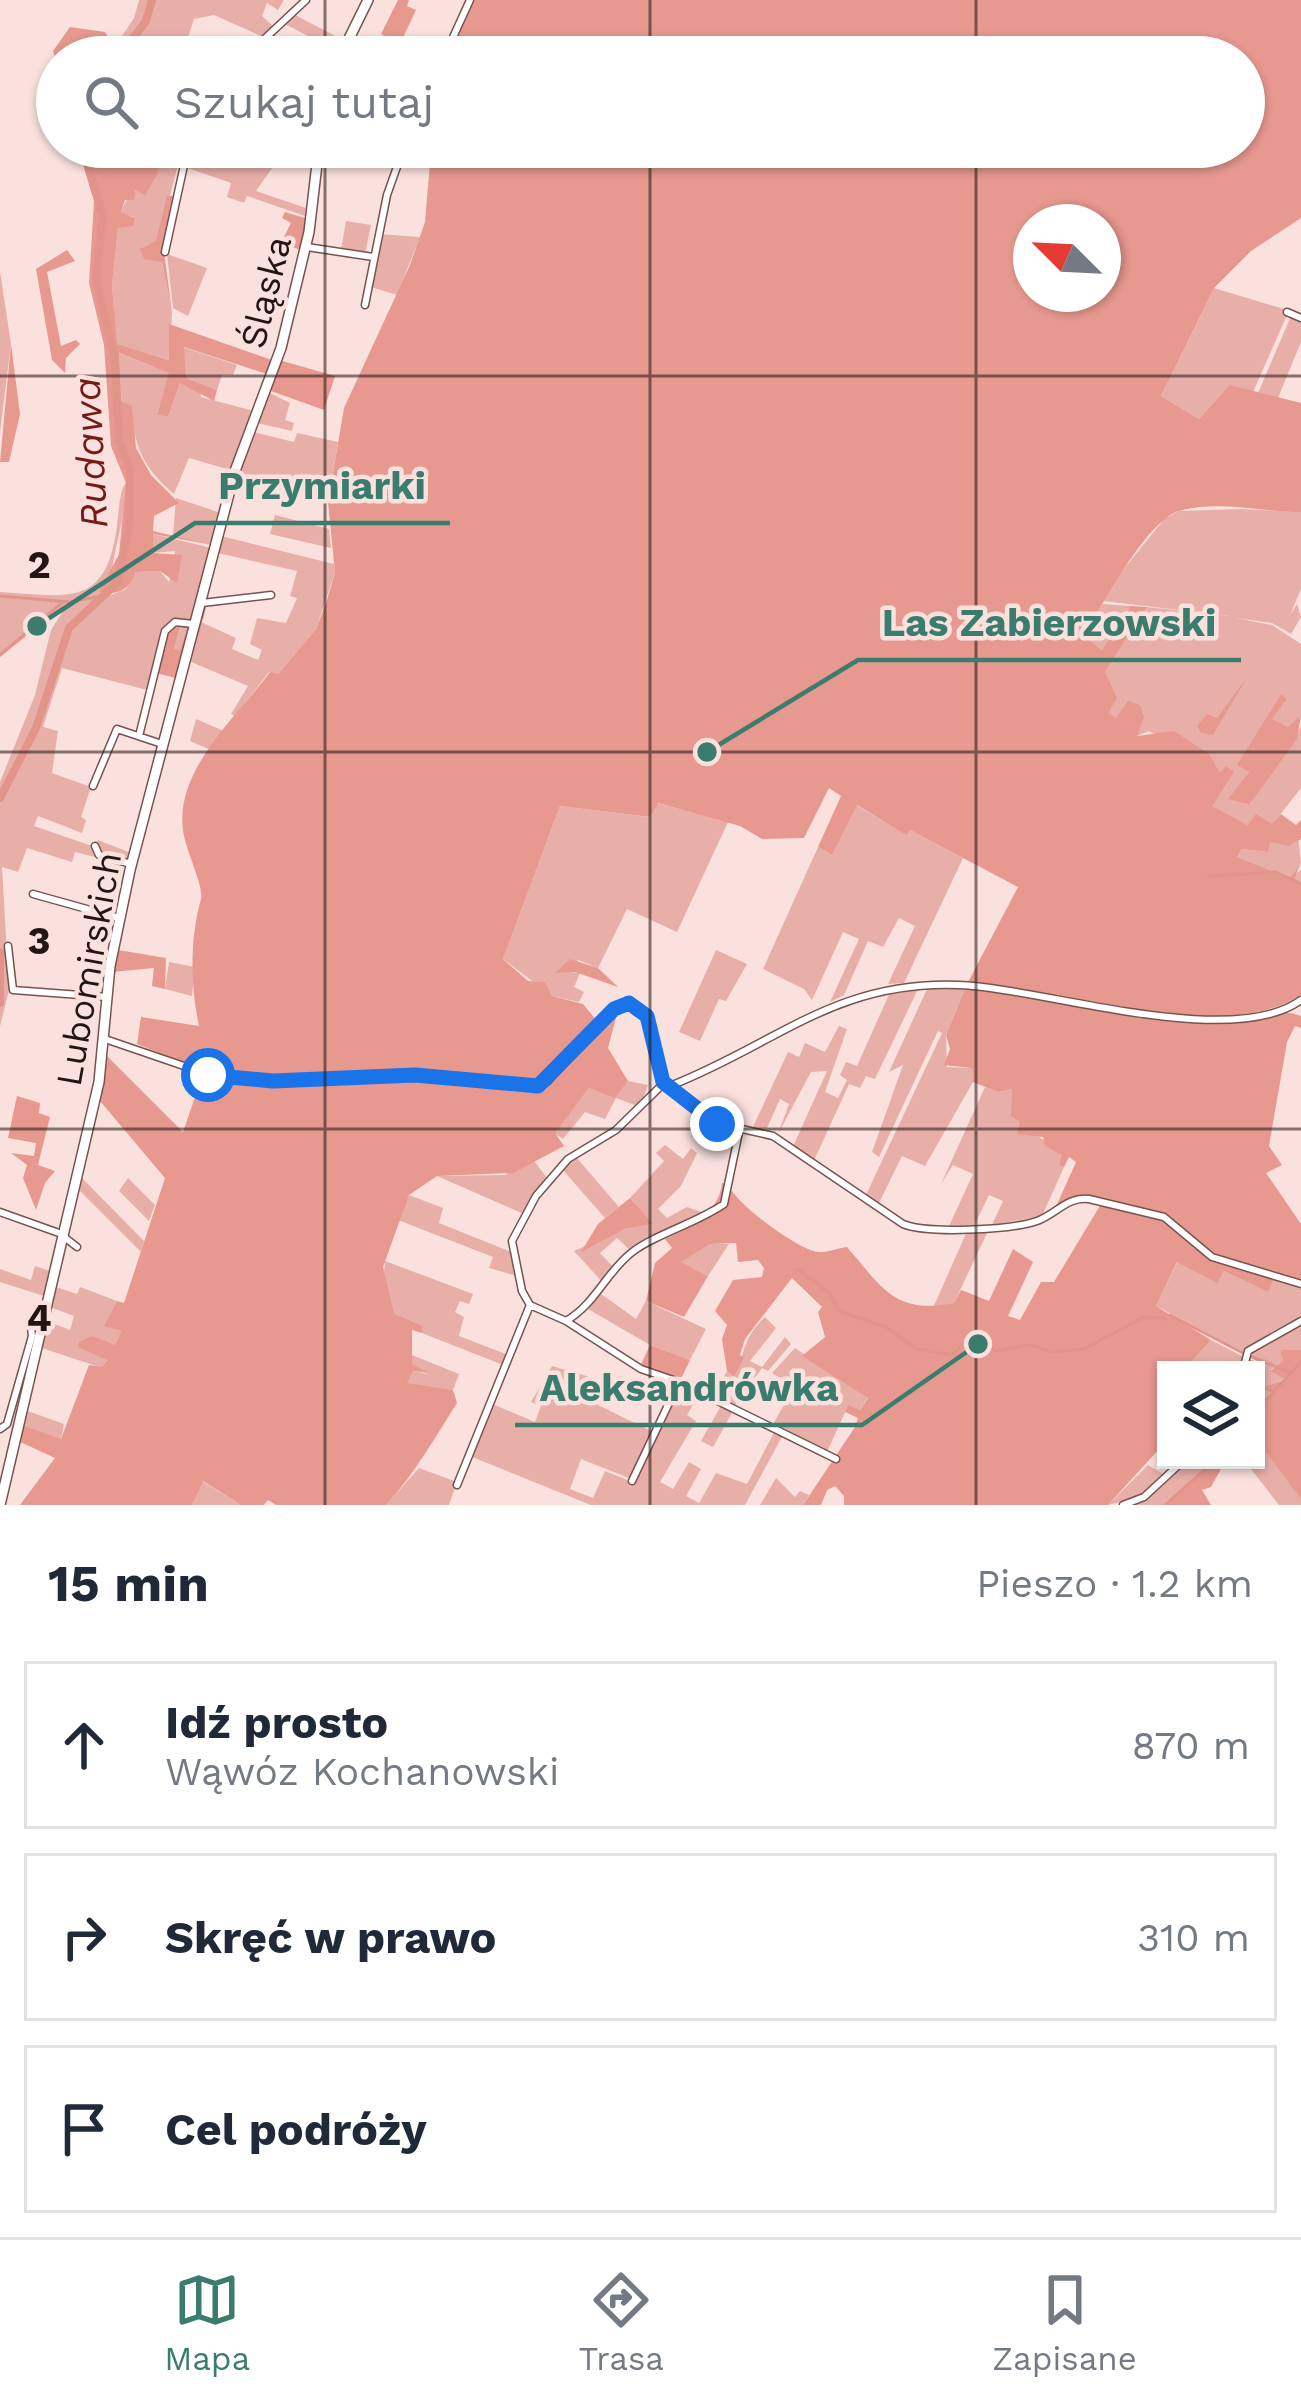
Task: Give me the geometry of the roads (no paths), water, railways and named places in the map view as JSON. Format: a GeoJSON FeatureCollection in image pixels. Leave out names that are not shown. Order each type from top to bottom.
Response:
{"type":"FeatureCollection","features":[{"type":"Feature","properties":{"kind":"main road"},"geometry":{"type":"LineString","coordinates":[[350,36],[368,0]]}},
{"type":"Feature","properties":{"kind":"main road","name":"Śląska"},"geometry":{"type":"LineString","coordinates":[[245,446],[272,383],[307,247],[316,168]]}},
{"type":"Feature","properties":{"kind":"main road","name":"Lubomirskich"},"geometry":{"type":"LineString","coordinates":[[0,1505],[105,1039],[107,998],[131,864],[245,446]]}},
{"type":"Feature","properties":{"kind":"street"},"geometry":{"type":"LineString","coordinates":[[268,36],[307,0]]}},
{"type":"Feature","properties":{"kind":"street"},"geometry":{"type":"LineString","coordinates":[[454,36],[470,0]]}},
{"type":"Feature","properties":{"kind":"street"},"geometry":{"type":"LineString","coordinates":[[165,251],[183,168]]}},
{"type":"Feature","properties":{"kind":"street"},"geometry":{"type":"LineString","coordinates":[[373,256],[398,168]]}},
{"type":"Feature","properties":{"kind":"street"},"geometry":{"type":"LineString","coordinates":[[307,247],[373,256],[377,260],[365,305]]}},
{"type":"Feature","properties":{"kind":"street"},"geometry":{"type":"LineString","coordinates":[[1287,312],[1301,318]]}},
{"type":"Feature","properties":{"kind":"street"},"geometry":{"type":"LineString","coordinates":[[202,603],[271,595]]}},
{"type":"Feature","properties":{"kind":"street"},"geometry":{"type":"LineString","coordinates":[[139,736],[165,631],[175,622],[196,625]]}},
{"type":"Feature","properties":{"kind":"street"},"geometry":{"type":"LineString","coordinates":[[93,786],[117,729],[166,745]]}},
{"type":"Feature","properties":{"kind":"street"},"geometry":{"type":"LineString","coordinates":[[95,846],[99,855],[131,864]]}},
{"type":"Feature","properties":{"kind":"street"},"geometry":{"type":"LineString","coordinates":[[33,894],[119,918]]}},
{"type":"Feature","properties":{"kind":"street"},"geometry":{"type":"LineString","coordinates":[[8,946],[13,989],[107,998]]}},
{"type":"Feature","properties":{"kind":"street"},"geometry":{"type":"LineString","coordinates":[[457,1485],[530,1305],[512,1245],[536,1196],[568,1159],[616,1130],[668,1085],[829,1005],[886,988],[978,986],[1176,1016],[1245,1016],[1301,1000]]}},
{"type":"Feature","properties":{"kind":"street"},"geometry":{"type":"LineString","coordinates":[[105,1039],[206,1074],[273,1081],[415,1075],[538,1086],[622,1004],[633,1004],[647,1016],[668,1085],[715,1123],[773,1136],[802,1161],[914,1229],[1032,1223],[1079,1198],[1173,1221],[1212,1257],[1301,1283]]}},
{"type":"Feature","properties":{"kind":"street"},"geometry":{"type":"LineString","coordinates":[[566,1321],[594,1301],[634,1250],[683,1230],[724,1204],[739,1132]]}},
{"type":"Feature","properties":{"kind":"street"},"geometry":{"type":"LineString","coordinates":[[0,1212],[62,1235],[77,1247]]}},
{"type":"Feature","properties":{"kind":"street"},"geometry":{"type":"LineString","coordinates":[[530,1305],[566,1321],[641,1369],[679,1382],[836,1459]]}},
{"type":"Feature","properties":{"kind":"street"},"geometry":{"type":"LineString","coordinates":[[0,1429],[7,1424],[32,1336],[30,1319],[43,1318]]}},
{"type":"Feature","properties":{"kind":"street"},"geometry":{"type":"LineString","coordinates":[[1245,1361],[1248,1351],[1301,1321]]}},
{"type":"Feature","properties":{"kind":"street"},"geometry":{"type":"LineString","coordinates":[[632,1480],[679,1382]]}},
{"type":"Feature","properties":{"kind":"street"},"geometry":{"type":"LineString","coordinates":[[1123,1505],[1144,1497],[1174,1469]]}},
{"type":"Feature","properties":{"kind":"waterway","name":"Rudawa"},"geometry":{"type":"LineString","coordinates":[[135,36],[146,21],[152,0]]}},
{"type":"Feature","properties":{"kind":"waterway","name":"Rudawa"},"geometry":{"type":"LineString","coordinates":[[0,798],[36,728],[69,628],[118,582],[130,522],[130,471],[119,440],[115,359],[96,278],[103,216],[88,168]]}},
{"type":"Feature","properties":{"kind":"waterway"},"geometry":{"type":"LineString","coordinates":[[0,596],[70,602],[96,597]]}},
{"type":"Feature","properties":{"kind":"waterway"},"geometry":{"type":"LineString","coordinates":[[0,655],[63,602]]}},
{"type":"Feature","properties":{"kind":"waterway"},"geometry":{"type":"LineString","coordinates":[[202,618],[205,606]]}},
{"type":"Feature","properties":{"kind":"waterway"},"geometry":{"type":"LineString","coordinates":[[197,635],[201,620]]}},
{"type":"Feature","properties":{"kind":"waterway"},"geometry":{"type":"LineString","coordinates":[[1208,876],[1276,872],[1301,884]]}},
{"type":"Feature","properties":{"kind":"waterway","name":"Rudawa"},"geometry":{"type":"LineString","coordinates":[[0,952],[0,1003]]}},
{"type":"Feature","properties":{"kind":"waterway"},"geometry":{"type":"LineString","coordinates":[[797,1269],[830,1293],[839,1311],[886,1327],[916,1349],[952,1355],[963,1345],[980,1344],[996,1351],[1031,1345],[1052,1352],[1084,1349],[1144,1317],[1166,1319]]}},
{"type":"Feature","properties":{"kind":"waterway"},"geometry":{"type":"LineString","coordinates":[[1170,1315],[1243,1353]]}},
{"type":"Feature","properties":{"kind":"waterway"},"geometry":{"type":"LineString","coordinates":[[1250,1356],[1291,1373]]}},
{"type":"Feature","properties":{"kind":"waterway"},"geometry":{"type":"LineString","coordinates":[[1265,1401],[1301,1362]]}},
{"type":"Feature","properties":{"kind":"waterway"},"geometry":{"type":"LineString","coordinates":[[1165,1505],[1205,1469]]}},
{"type":"Feature","properties":{"kind":"place","name":"Przymiarki"},"geometry":{"type":"Point","coordinates":[37,626]}},
{"type":"Feature","properties":{"kind":"place","name":"Las Zabierzowski"},"geometry":{"type":"Point","coordinates":[707,752]}},
{"type":"Feature","properties":{"kind":"place","name":"Aleksandrówka"},"geometry":{"type":"Point","coordinates":[978,1344]}}]}
